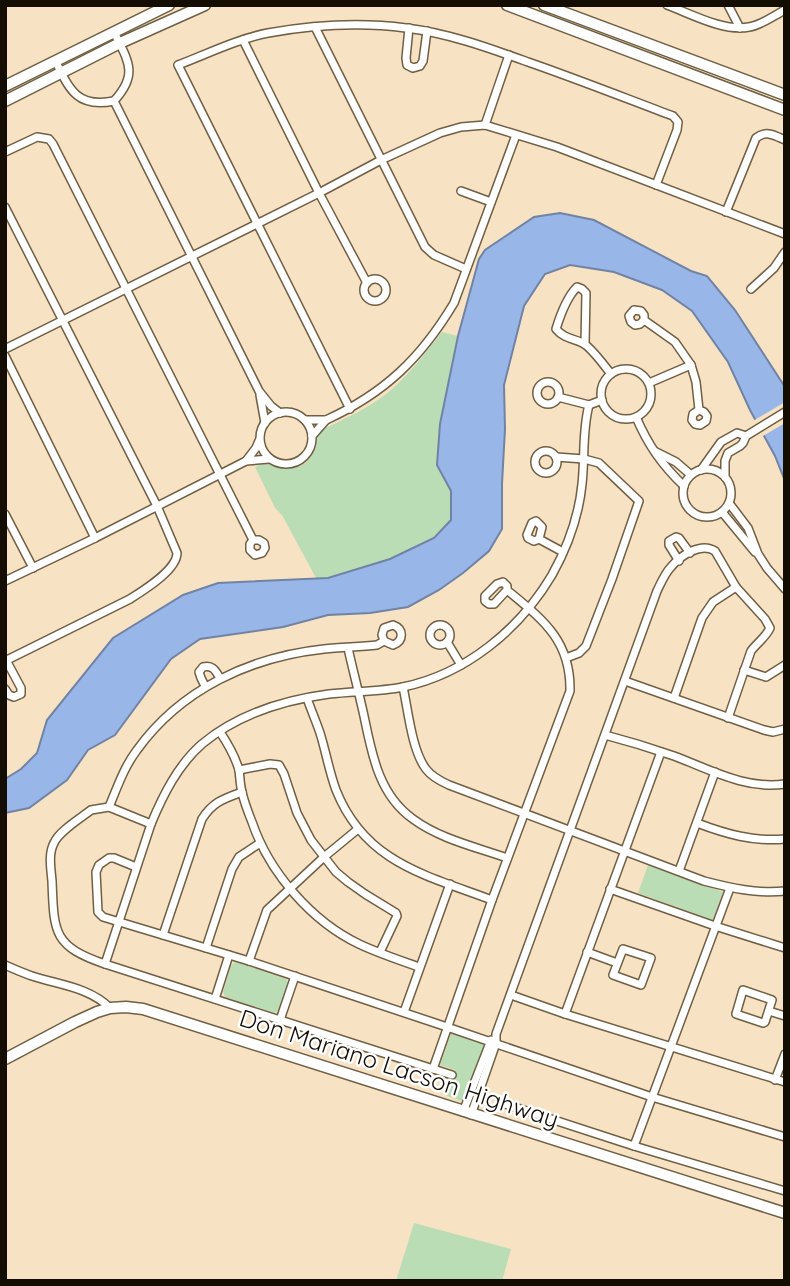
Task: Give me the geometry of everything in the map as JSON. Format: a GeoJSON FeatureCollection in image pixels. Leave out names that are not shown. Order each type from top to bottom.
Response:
{"type":"FeatureCollection","features":[{"type":"Feature","properties":{"kind":"street"},"geometry":{"type":"LineString","coordinates":[[5,86],[169,5]]}},
{"type":"Feature","properties":{"kind":"street"},"geometry":{"type":"LineString","coordinates":[[5,101],[120,43],[205,5]]}},
{"type":"Feature","properties":{"kind":"street"},"geometry":{"type":"LineString","coordinates":[[507,5],[785,110]]}},
{"type":"Feature","properties":{"kind":"street"},"geometry":{"type":"LineString","coordinates":[[544,5],[785,95]]}},
{"type":"Feature","properties":{"kind":"street"},"geometry":{"type":"LineString","coordinates":[[667,5],[720,24],[740,28],[760,24],[785,10]]}},
{"type":"Feature","properties":{"kind":"street"},"geometry":{"type":"LineString","coordinates":[[728,5],[740,28]]}},
{"type":"Feature","properties":{"kind":"street"},"geometry":{"type":"LineString","coordinates":[[349,409],[178,65],[243,40],[315,26],[370,25],[409,28],[467,41],[673,116],[678,122],[677,130],[656,185]]}},
{"type":"Feature","properties":{"kind":"street"},"geometry":{"type":"LineString","coordinates":[[315,26],[425,247],[434,255],[466,269]]}},
{"type":"Feature","properties":{"kind":"street"},"geometry":{"type":"LineString","coordinates":[[409,28],[406,58],[407,65],[413,68],[420,66],[423,61],[427,32]]}},
{"type":"Feature","properties":{"kind":"street"},"geometry":{"type":"LineString","coordinates":[[56,62],[70,89],[80,99],[94,103],[114,101],[124,88],[130,64],[114,32]]}},
{"type":"Feature","properties":{"kind":"street"},"geometry":{"type":"LineString","coordinates":[[243,40],[367,283]]}},
{"type":"Feature","properties":{"kind":"street"},"geometry":{"type":"LineString","coordinates":[[485,125],[509,55]]}},
{"type":"Feature","properties":{"kind":"street"},"geometry":{"type":"LineString","coordinates":[[114,101],[259,391],[280,413]]}},
{"type":"Feature","properties":{"kind":"street"},"geometry":{"type":"LineString","coordinates":[[5,349],[381,160],[451,129],[485,125],[557,147],[785,234]]}},
{"type":"Feature","properties":{"kind":"street"},"geometry":{"type":"LineString","coordinates":[[726,212],[756,138],[761,133],[767,133],[785,140]]}},
{"type":"Feature","properties":{"kind":"street"},"geometry":{"type":"LineString","coordinates":[[312,436],[326,420],[372,395],[419,354],[442,323],[454,303],[516,135]]}},
{"type":"Feature","properties":{"kind":"street"},"geometry":{"type":"LineString","coordinates":[[5,152],[37,137],[49,139],[53,144],[253,540]]}},
{"type":"Feature","properties":{"kind":"street"},"geometry":{"type":"LineString","coordinates":[[461,191],[491,202]]}},
{"type":"Feature","properties":{"kind":"street"},"geometry":{"type":"LineString","coordinates":[[5,207],[157,506],[177,553],[177,560],[173,565],[145,590],[6,661],[21,688],[20,694],[14,697],[5,689]]}},
{"type":"Feature","properties":{"kind":"street"},"geometry":{"type":"LineString","coordinates":[[751,289],[775,268],[785,253]]}},
{"type":"Feature","properties":{"kind":"street"},"geometry":{"type":"LineString","coordinates":[[585,344],[586,293],[578,287],[567,303],[556,329],[571,340],[585,344],[611,374]]}},
{"type":"Feature","properties":{"kind":"street"},"geometry":{"type":"LineString","coordinates":[[644,320],[675,342],[691,365],[699,410]]}},
{"type":"Feature","properties":{"kind":"street"},"geometry":{"type":"LineString","coordinates":[[5,356],[95,538]]}},
{"type":"Feature","properties":{"kind":"street"},"geometry":{"type":"LineString","coordinates":[[649,383],[691,365]]}},
{"type":"Feature","properties":{"kind":"street"},"geometry":{"type":"LineString","coordinates":[[619,370],[636,371],[649,383],[651,398],[648,406],[636,417],[619,418],[611,414],[602,400],[603,386],[611,374],[619,370]]}},
{"type":"Feature","properties":{"kind":"street"},"geometry":{"type":"LineString","coordinates":[[259,391],[265,423]]}},
{"type":"Feature","properties":{"kind":"street"},"geometry":{"type":"LineString","coordinates":[[558,397],[589,405],[602,400]]}},
{"type":"Feature","properties":{"kind":"street"},"geometry":{"type":"LineString","coordinates":[[105,964],[151,824],[168,787],[202,745],[220,732],[266,708],[288,701],[403,687],[428,681],[461,665],[500,638],[528,608],[553,573],[579,504],[584,459],[584,425],[589,405]]}},
{"type":"Feature","properties":{"kind":"street"},"geometry":{"type":"LineString","coordinates":[[5,581],[246,461],[270,459],[292,464],[299,461],[309,450],[312,436],[305,420],[289,412],[273,416],[265,423],[260,433],[260,441],[263,452],[270,459]]}},
{"type":"Feature","properties":{"kind":"street"},"geometry":{"type":"LineString","coordinates":[[725,477],[728,453],[740,446],[746,436],[785,412]]}},
{"type":"Feature","properties":{"kind":"street"},"geometry":{"type":"LineString","coordinates":[[636,417],[660,462],[684,485]]}},
{"type":"Feature","properties":{"kind":"street"},"geometry":{"type":"LineString","coordinates":[[305,420],[326,420]]}},
{"type":"Feature","properties":{"kind":"street"},"geometry":{"type":"LineString","coordinates":[[701,470],[721,442],[737,433],[746,436]]}},
{"type":"Feature","properties":{"kind":"street"},"geometry":{"type":"LineString","coordinates":[[246,461],[260,441]]}},
{"type":"Feature","properties":{"kind":"street"},"geometry":{"type":"LineString","coordinates":[[656,452],[676,462],[691,475]]}},
{"type":"Feature","properties":{"kind":"street"},"geometry":{"type":"LineString","coordinates":[[556,457],[592,460],[605,468],[639,501],[586,646],[579,653],[566,658]]}},
{"type":"Feature","properties":{"kind":"street"},"geometry":{"type":"LineString","coordinates":[[701,470],[714,470],[725,477],[730,485],[729,503],[715,516],[693,513],[684,501],[684,485],[691,475],[701,470]]}},
{"type":"Feature","properties":{"kind":"street"},"geometry":{"type":"LineString","coordinates":[[729,503],[748,528],[766,568],[785,589]]}},
{"type":"Feature","properties":{"kind":"street"},"geometry":{"type":"LineString","coordinates":[[722,512],[758,554]]}},
{"type":"Feature","properties":{"kind":"street"},"geometry":{"type":"LineString","coordinates":[[5,514],[33,568]]}},
{"type":"Feature","properties":{"kind":"street"},"geometry":{"type":"LineString","coordinates":[[539,538],[563,552]]}},
{"type":"Feature","properties":{"kind":"street"},"geometry":{"type":"LineString","coordinates":[[679,561],[669,541],[679,538],[690,553]]}},
{"type":"Feature","properties":{"kind":"street"},"geometry":{"type":"LineString","coordinates":[[469,1109],[657,591],[671,566],[701,547],[710,547],[715,551],[736,587],[770,628],[755,646],[728,718]]}},
{"type":"Feature","properties":{"kind":"street"},"geometry":{"type":"LineString","coordinates":[[674,698],[702,618],[713,602],[736,587]]}},
{"type":"Feature","properties":{"kind":"street"},"geometry":{"type":"LineString","coordinates":[[433,1069],[507,858],[570,691],[570,676],[559,640],[543,620],[507,590]]}},
{"type":"Feature","properties":{"kind":"street"},"geometry":{"type":"LineString","coordinates":[[108,807],[135,751],[157,724],[205,686],[267,660],[323,649],[377,645],[384,641]]}},
{"type":"Feature","properties":{"kind":"street"},"geometry":{"type":"LineString","coordinates":[[447,642],[461,665]]}},
{"type":"Feature","properties":{"kind":"street"},"geometry":{"type":"LineString","coordinates":[[348,648],[374,762],[387,793],[415,821],[433,831],[507,858]]}},
{"type":"Feature","properties":{"kind":"street"},"geometry":{"type":"LineString","coordinates":[[744,670],[766,677],[785,665]]}},
{"type":"Feature","properties":{"kind":"street"},"geometry":{"type":"LineString","coordinates":[[205,686],[200,672],[203,667],[215,669],[220,678]]}},
{"type":"Feature","properties":{"kind":"street"},"geometry":{"type":"LineString","coordinates":[[625,681],[764,730],[773,732],[785,729]]}},
{"type":"Feature","properties":{"kind":"street"},"geometry":{"type":"LineString","coordinates":[[403,687],[420,760],[437,779],[704,881],[730,888],[763,892],[785,891]]}},
{"type":"Feature","properties":{"kind":"street"},"geometry":{"type":"LineString","coordinates":[[307,698],[320,731],[336,788],[358,829],[372,844],[400,864],[492,900]]}},
{"type":"Feature","properties":{"kind":"street"},"geometry":{"type":"LineString","coordinates":[[220,732],[232,751],[239,770],[242,792],[252,824],[280,875],[321,919],[337,931],[361,945],[419,967]]}},
{"type":"Feature","properties":{"kind":"street"},"geometry":{"type":"LineString","coordinates":[[605,734],[748,783],[766,786],[785,784]]}},
{"type":"Feature","properties":{"kind":"street"},"geometry":{"type":"LineString","coordinates":[[565,1014],[661,752]]}},
{"type":"Feature","properties":{"kind":"street"},"geometry":{"type":"LineString","coordinates":[[239,770],[270,764],[279,765],[296,813],[324,857],[348,882],[396,913],[380,953]]}},
{"type":"Feature","properties":{"kind":"street"},"geometry":{"type":"LineString","coordinates":[[679,871],[715,772]]}},
{"type":"Feature","properties":{"kind":"street"},"geometry":{"type":"LineString","coordinates":[[163,934],[202,819],[209,808],[242,792]]}},
{"type":"Feature","properties":{"kind":"street"},"geometry":{"type":"LineString","coordinates":[[151,824],[108,807],[91,810],[58,836],[51,853],[53,917],[65,944],[85,957],[105,964],[452,1074]]}},
{"type":"Feature","properties":{"kind":"street"},"geometry":{"type":"LineString","coordinates":[[697,823],[752,839],[785,839]]}},
{"type":"Feature","properties":{"kind":"street"},"geometry":{"type":"LineString","coordinates":[[249,961],[267,910],[358,829]]}},
{"type":"Feature","properties":{"kind":"street"},"geometry":{"type":"LineString","coordinates":[[206,948],[232,869],[239,857],[260,842]]}},
{"type":"Feature","properties":{"kind":"street"},"geometry":{"type":"LineString","coordinates":[[136,867],[114,858],[109,858],[99,865],[96,872],[98,912],[103,917],[249,961],[652,1097],[785,1137]]}},
{"type":"Feature","properties":{"kind":"street"},"geometry":{"type":"LineString","coordinates":[[404,1012],[450,884]]}},
{"type":"Feature","properties":{"kind":"street"},"geometry":{"type":"LineString","coordinates":[[634,1146],[730,888]]}},
{"type":"Feature","properties":{"kind":"street"},"geometry":{"type":"LineString","coordinates":[[610,889],[785,948]]}},
{"type":"Feature","properties":{"kind":"street"},"geometry":{"type":"LineString","coordinates":[[623,949],[651,958],[640,986],[613,975],[617,963],[623,949]]}},
{"type":"Feature","properties":{"kind":"street"},"geometry":{"type":"LineString","coordinates":[[587,952],[617,963]]}},
{"type":"Feature","properties":{"kind":"street"},"geometry":{"type":"LineString","coordinates":[[215,999],[229,955]]}},
{"type":"Feature","properties":{"kind":"street"},"geometry":{"type":"LineString","coordinates":[[5,965],[91,994],[110,1008]]}},
{"type":"Feature","properties":{"kind":"street"},"geometry":{"type":"LineString","coordinates":[[280,1020],[295,976]]}},
{"type":"Feature","properties":{"kind":"street"},"geometry":{"type":"LineString","coordinates":[[744,990],[772,1000],[769,1011],[763,1023],[736,1012],[744,990]]}},
{"type":"Feature","properties":{"kind":"street"},"geometry":{"type":"LineString","coordinates":[[512,995],[785,1082]]}},
{"type":"Feature","properties":{"kind":"street","name":"Don Mariano Lacson Highway"},"geometry":{"type":"LineString","coordinates":[[5,1059],[75,1022],[110,1008],[143,1009],[469,1109],[785,1213]]}},
{"type":"Feature","properties":{"kind":"street"},"geometry":{"type":"LineString","coordinates":[[769,1011],[785,1016]]}},
{"type":"Feature","properties":{"kind":"street"},"geometry":{"type":"LineString","coordinates":[[775,1080],[785,1054]]}},
{"type":"Feature","properties":{"kind":"street"},"geometry":{"type":"LineString","coordinates":[[502,1103],[784,1194]]}},
{"type":"Feature","properties":{"kind":"green space"},"geometry":{"type":"Polygon","coordinates":[[[442,332],[458,336],[437,465],[451,491],[451,520],[434,538],[390,559],[328,578],[316,578],[282,515],[275,508],[255,467],[267,462],[287,468],[302,465],[313,453],[317,432],[386,394],[408,373],[442,332]]]}},
{"type":"Feature","properties":{"kind":"green space"},"geometry":{"type":"Polygon","coordinates":[[[648,865],[723,892],[713,920],[638,893],[648,865]]]}},
{"type":"Feature","properties":{"kind":"green space"},"geometry":{"type":"Polygon","coordinates":[[[236,962],[286,979],[289,984],[279,1010],[275,1013],[225,997],[223,992],[231,965],[236,962]]]}},
{"type":"Feature","properties":{"kind":"green space"},"geometry":{"type":"Polygon","coordinates":[[[451,1033],[485,1044],[464,1102],[447,1096],[455,1070],[440,1065],[451,1033]]]}},
{"type":"Feature","properties":{"kind":"green space"},"geometry":{"type":"Polygon","coordinates":[[[414,1223],[511,1249],[502,1281],[396,1281],[414,1223]]]}},
{"type":"Feature","properties":{"kind":"water"},"geometry":{"type":"Polygon","coordinates":[[[560,213],[594,220],[691,271],[707,276],[735,310],[785,387],[785,481],[728,362],[692,311],[662,290],[614,272],[570,265],[545,274],[524,306],[504,385],[502,529],[489,551],[439,590],[408,607],[370,613],[328,615],[283,627],[200,639],[171,659],[115,735],[88,750],[67,780],[29,808],[5,813],[5,779],[21,769],[37,753],[47,720],[113,638],[183,595],[218,583],[328,578],[390,559],[434,538],[451,520],[451,491],[437,465],[440,424],[458,336],[479,259],[485,250],[534,217],[560,213]]]}},
{"type":"Feature","properties":{"kind":"pier"},"geometry":{"type":"Polygon","coordinates":[[[785,402],[785,423],[763,436],[753,421],[785,402]]]}}]}
